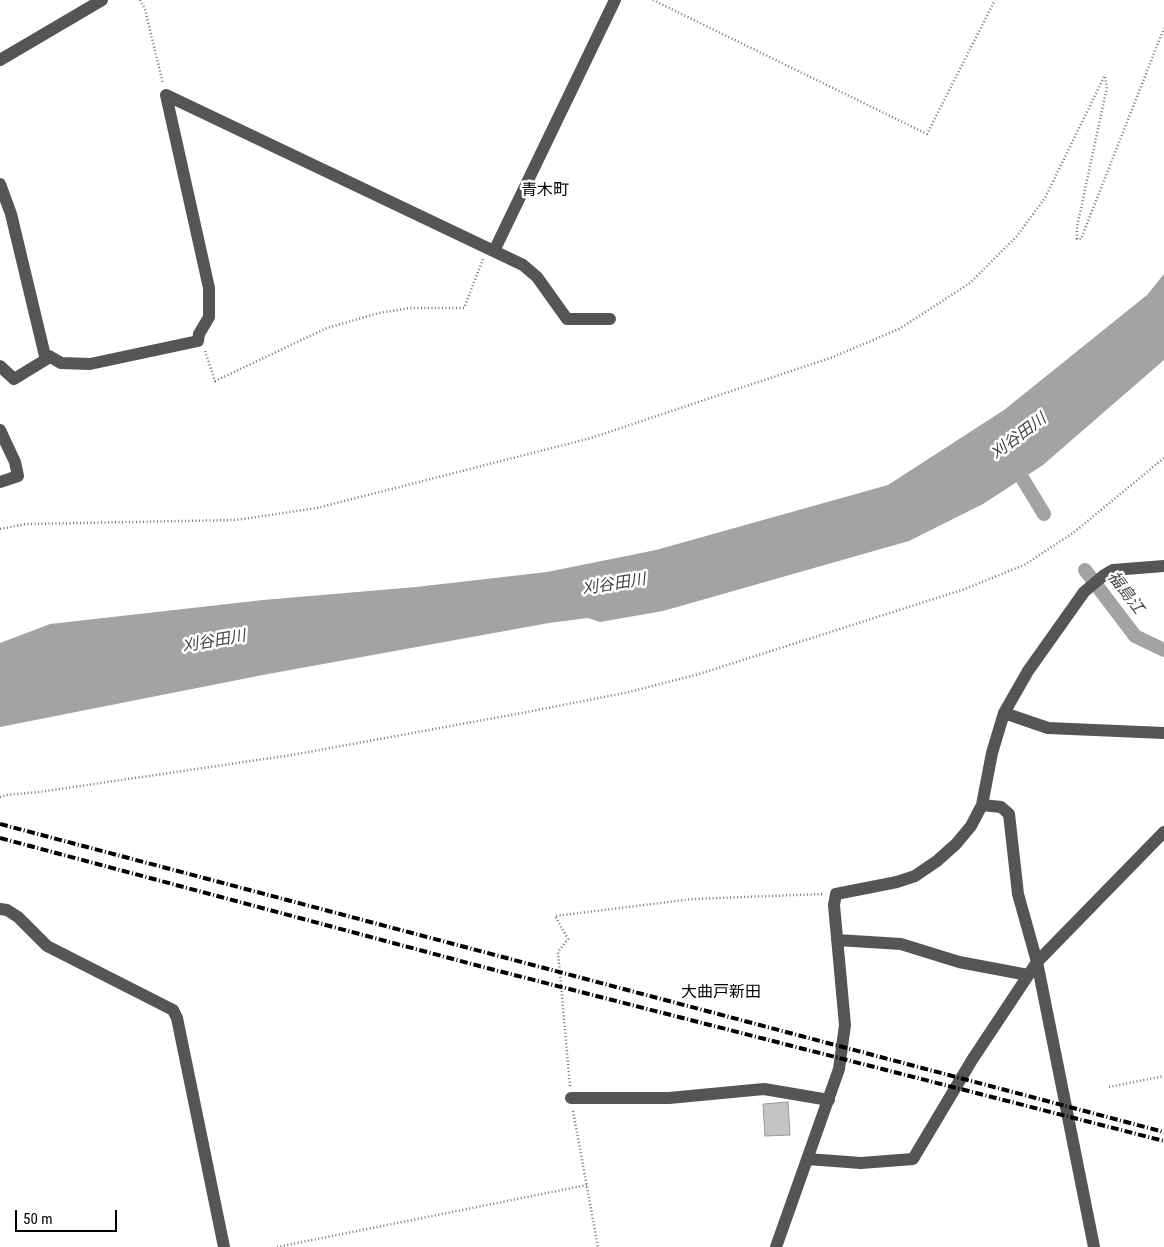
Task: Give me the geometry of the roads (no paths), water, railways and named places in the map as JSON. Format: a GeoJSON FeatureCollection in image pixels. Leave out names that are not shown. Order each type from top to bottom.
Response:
{"type":"FeatureCollection","features":[{"type":"Feature","properties":{"kind":"street"},"geometry":{"type":"LineString","coordinates":[[0,60],[102,0]]}},
{"type":"Feature","properties":{"kind":"street"},"geometry":{"type":"LineString","coordinates":[[494,251],[615,0]]}},
{"type":"Feature","properties":{"kind":"street"},"geometry":{"type":"LineString","coordinates":[[0,184],[11,214],[45,356],[61,363],[90,364],[198,341],[200,333],[209,317],[209,288],[166,95],[523,265],[536,277],[567,319],[610,319]]}},
{"type":"Feature","properties":{"kind":"street"},"geometry":{"type":"LineString","coordinates":[[0,366],[14,378],[50,358]]}},
{"type":"Feature","properties":{"kind":"street"},"geometry":{"type":"LineString","coordinates":[[0,430],[15,462],[18,476],[0,482]]}},
{"type":"Feature","properties":{"kind":"street"},"geometry":{"type":"LineString","coordinates":[[776,1247],[839,1068],[844,1025],[834,906],[836,894],[897,882],[915,876],[937,861],[956,844],[971,826],[982,805],[992,753],[1004,713],[1028,671],[1084,592],[1103,576],[1122,568],[1164,566]]}},
{"type":"Feature","properties":{"kind":"street"},"geometry":{"type":"LineString","coordinates":[[1004,713],[1048,728],[1164,733]]}},
{"type":"Feature","properties":{"kind":"street"},"geometry":{"type":"LineString","coordinates":[[982,805],[1000,807],[1009,814],[1018,894],[1037,962],[1094,1247]]}},
{"type":"Feature","properties":{"kind":"street"},"geometry":{"type":"LineString","coordinates":[[807,1160],[861,1163],[913,1159],[972,1060],[1037,962],[1164,832]]}},
{"type":"Feature","properties":{"kind":"street"},"geometry":{"type":"LineString","coordinates":[[0,909],[7,910],[18,917],[47,946],[118,984],[162,1004],[172,1010],[178,1018],[224,1247]]}},
{"type":"Feature","properties":{"kind":"street"},"geometry":{"type":"LineString","coordinates":[[837,940],[901,944],[959,962],[1028,976]]}},
{"type":"Feature","properties":{"kind":"street"},"geometry":{"type":"LineString","coordinates":[[571,1098],[669,1098],[764,1089],[829,1100]]}},
{"type":"Feature","properties":{"kind":"water","name":"刈谷田川"},"geometry":{"type":"Polygon","coordinates":[[[1164,274],[1164,360],[1043,465],[983,504],[909,541],[663,611],[600,622],[588,618],[549,623],[268,674],[0,727],[0,643],[50,624],[263,600],[416,587],[547,572],[656,550],[888,485],[1004,410],[1147,295],[1164,274]]]}},
{"type":"Feature","properties":{"kind":"waterway","name":"福島江"},"geometry":{"type":"LineString","coordinates":[[1013,463],[1044,514]]}},
{"type":"Feature","properties":{"kind":"waterway","name":"福島江"},"geometry":{"type":"LineString","coordinates":[[1085,570],[1135,636],[1164,650]]}},
{"type":"Feature","properties":{"kind":"railway"},"geometry":{"type":"LineString","coordinates":[[0,824],[1164,1132]]}},
{"type":"Feature","properties":{"kind":"railway"},"geometry":{"type":"LineString","coordinates":[[0,838],[483,967],[1164,1141]]}},
{"type":"Feature","properties":{"kind":"district","name":"青木町"},"geometry":{"type":"Point","coordinates":[545,191]}},
{"type":"Feature","properties":{"kind":"district","name":"大曲戸新田"},"geometry":{"type":"Point","coordinates":[721,993]}}]}
